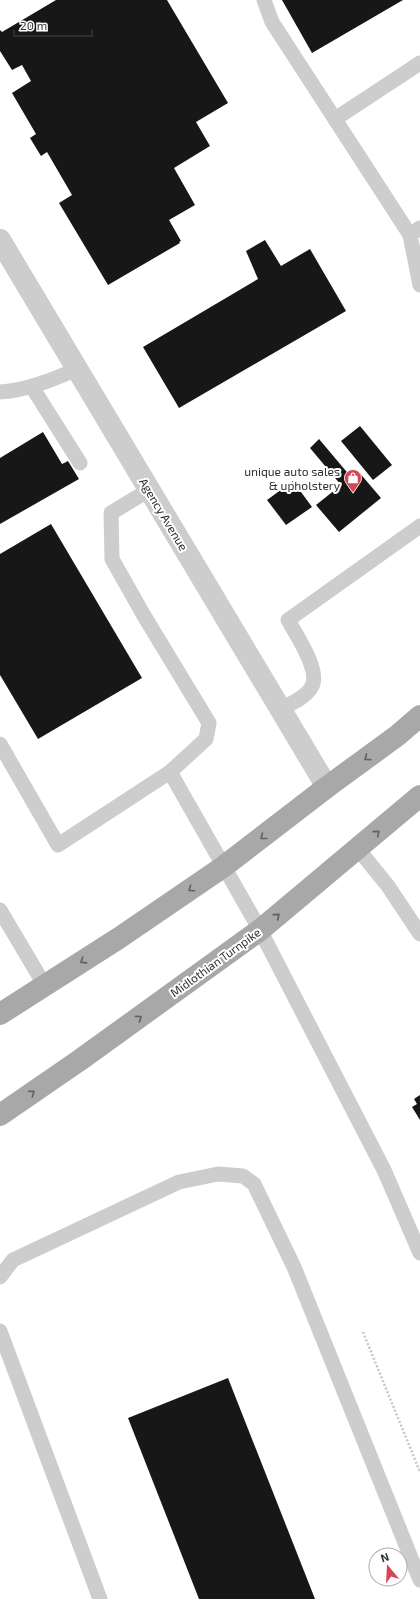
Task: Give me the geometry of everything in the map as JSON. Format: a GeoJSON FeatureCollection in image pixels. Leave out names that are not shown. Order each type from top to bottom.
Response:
{"type":"FeatureCollection","features":[{"type":"Feature","properties":{"kind":"main road"},"geometry":{"type":"LineString","coordinates":[[0,1014],[45,986],[223,867],[327,787],[398,735],[420,716]]}},
{"type":"Feature","properties":{"kind":"main road","name":"Midlothian Turnpike"},"geometry":{"type":"LineString","coordinates":[[0,1114],[86,1056],[260,930],[420,796]]}},
{"type":"Feature","properties":{"kind":"street","name":"Agency Avenue"},"geometry":{"type":"LineString","coordinates":[[0,240],[327,787]]}},
{"type":"Feature","properties":{"kind":"lane"},"geometry":{"type":"LineString","coordinates":[[264,0],[272,22],[335,120],[415,231],[420,285]]}},
{"type":"Feature","properties":{"kind":"lane"},"geometry":{"type":"LineString","coordinates":[[335,120],[420,64]]}},
{"type":"Feature","properties":{"kind":"lane"},"geometry":{"type":"LineString","coordinates":[[0,392],[14,391],[32,386],[77,369]]}},
{"type":"Feature","properties":{"kind":"lane"},"geometry":{"type":"LineString","coordinates":[[32,386],[80,463]]}},
{"type":"Feature","properties":{"kind":"lane"},"geometry":{"type":"LineString","coordinates":[[0,744],[58,846],[170,772],[206,739],[209,723],[142,614],[112,559],[111,513],[149,490]]}},
{"type":"Feature","properties":{"kind":"lane"},"geometry":{"type":"LineString","coordinates":[[280,709],[304,695],[312,688],[313,676],[310,660],[288,620],[420,526]]}},
{"type":"Feature","properties":{"kind":"lane"},"geometry":{"type":"LineString","coordinates":[[170,772],[260,930],[384,1170],[420,1253]]}},
{"type":"Feature","properties":{"kind":"lane"},"geometry":{"type":"LineString","coordinates":[[358,849],[388,886],[420,934]]}},
{"type":"Feature","properties":{"kind":"lane"},"geometry":{"type":"LineString","coordinates":[[1,914],[45,986]]}},
{"type":"Feature","properties":{"kind":"lane"},"geometry":{"type":"LineString","coordinates":[[0,1277],[13,1260],[179,1182],[218,1174],[243,1176],[254,1184],[294,1267],[420,1580]]}},
{"type":"Feature","properties":{"kind":"lane"},"geometry":{"type":"LineString","coordinates":[[0,1331],[100,1599]]}},
{"type":"Feature","properties":{"kind":"path"},"geometry":{"type":"LineString","coordinates":[[363,1332],[420,1472]]}},
{"type":"Feature","properties":{"kind":"building"},"geometry":{"type":"Polygon","coordinates":[[[56,0],[167,0],[228,103],[196,122],[210,146],[174,168],[195,205],[169,220],[181,241],[179,242],[180,243],[108,285],[59,203],[72,195],[47,152],[41,156],[30,138],[36,134],[12,93],[31,81],[22,65],[12,70],[0,51],[0,30],[2,32],[56,0]]]}},
{"type":"Feature","properties":{"kind":"building"},"geometry":{"type":"Polygon","coordinates":[[[282,0],[403,0],[312,53],[282,0]]]}},
{"type":"Feature","properties":{"kind":"building"},"geometry":{"type":"Polygon","coordinates":[[[265,240],[281,266],[310,249],[346,311],[179,408],[143,347],[258,279],[246,251],[265,240]]]}},
{"type":"Feature","properties":{"kind":"building"},"geometry":{"type":"Polygon","coordinates":[[[360,426],[392,465],[373,480],[341,441],[360,426]]]}},
{"type":"Feature","properties":{"kind":"building"},"geometry":{"type":"Polygon","coordinates":[[[43,432],[62,464],[68,461],[79,479],[0,524],[0,458],[43,432]]]}},
{"type":"Feature","properties":{"kind":"building"},"geometry":{"type":"Polygon","coordinates":[[[319,439],[351,477],[358,471],[381,498],[339,532],[316,505],[341,485],[310,448],[319,439]]]}},
{"type":"Feature","properties":{"kind":"building"},"geometry":{"type":"Polygon","coordinates":[[[293,481],[312,507],[286,525],[267,500],[293,481]]]}},
{"type":"Feature","properties":{"kind":"building"},"geometry":{"type":"Polygon","coordinates":[[[51,524],[142,678],[38,739],[0,675],[0,554],[51,524]]]}},
{"type":"Feature","properties":{"kind":"building"},"geometry":{"type":"Polygon","coordinates":[[[420,1095],[420,1120],[412,1107],[417,1104],[414,1099],[420,1095]]]}},
{"type":"Feature","properties":{"kind":"building"},"geometry":{"type":"Polygon","coordinates":[[[228,1378],[315,1599],[199,1599],[128,1418],[228,1378]]]}},
{"type":"Feature","properties":{"kind":"place","name":"unique auto sales & upholstery"},"geometry":{"type":"Point","coordinates":[353,493]}}]}
